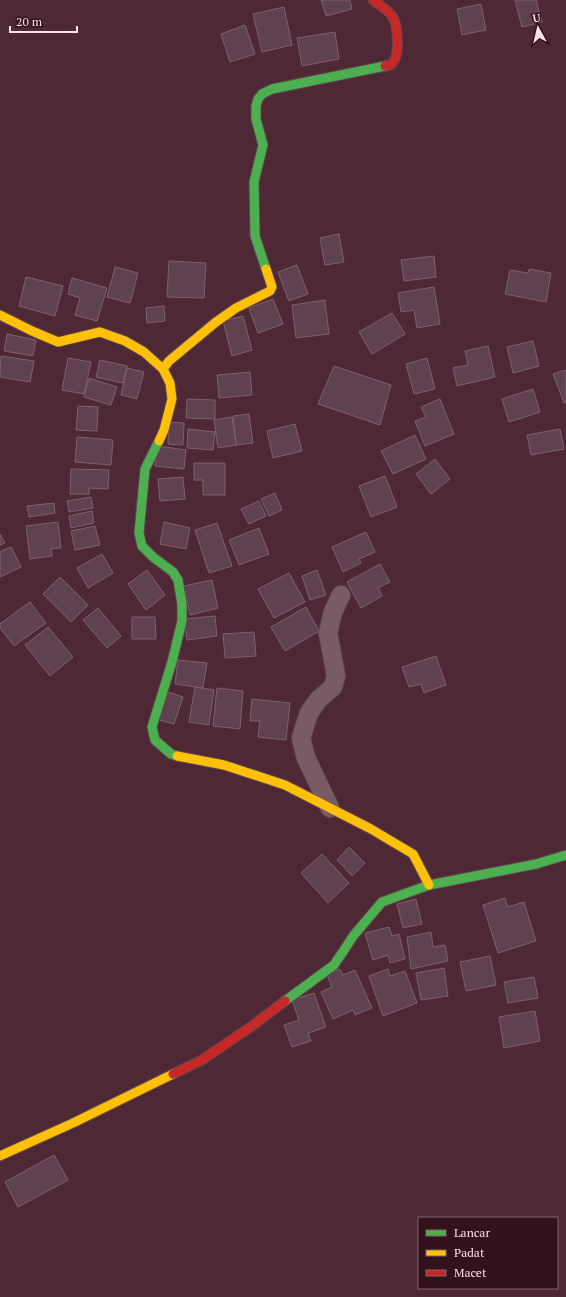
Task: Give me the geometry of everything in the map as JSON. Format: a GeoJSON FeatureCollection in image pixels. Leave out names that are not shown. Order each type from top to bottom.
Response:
{"type":"FeatureCollection","features":[{"type":"Feature","properties":{"kind":"street"},"geometry":{"type":"LineString","coordinates":[[163,369],[169,361],[216,322],[236,308],[270,291],[272,287],[255,236],[254,182],[263,145],[256,119],[256,106],[258,99],[262,94],[272,89],[392,64],[397,53],[396,24],[393,17],[373,0]]}},
{"type":"Feature","properties":{"kind":"street"},"geometry":{"type":"LineString","coordinates":[[0,315],[58,342],[100,332],[125,341],[144,352],[163,369],[170,383],[172,399],[164,430],[145,469],[139,533],[142,546],[153,557],[173,572],[178,580],[182,604],[182,621],[172,662],[152,726],[155,740],[171,754],[224,765],[285,785],[371,829],[413,854],[429,885]]}},
{"type":"Feature","properties":{"kind":"street"},"geometry":{"type":"LineString","coordinates":[[330,808],[306,758],[301,738],[309,713],[318,700],[333,687],[336,676],[328,633],[333,612],[340,594]]}},
{"type":"Feature","properties":{"kind":"street"},"geometry":{"type":"LineString","coordinates":[[0,1156],[73,1123],[202,1060],[252,1026],[334,965],[354,935],[382,902],[429,885],[500,872],[536,864],[566,855]]}},
{"type":"Feature","properties":{"kind":"building"},"geometry":{"type":"Polygon","coordinates":[[[321,0],[350,0],[352,9],[326,16],[321,0]]]}},
{"type":"Feature","properties":{"kind":"building"},"geometry":{"type":"Polygon","coordinates":[[[515,0],[536,0],[542,22],[522,27],[515,0]]]}},
{"type":"Feature","properties":{"kind":"building"},"geometry":{"type":"Polygon","coordinates":[[[481,4],[486,30],[462,35],[457,9],[481,4]]]}},
{"type":"Feature","properties":{"kind":"building"},"geometry":{"type":"Polygon","coordinates":[[[284,7],[292,45],[262,52],[253,14],[284,7]]]}},
{"type":"Feature","properties":{"kind":"building"},"geometry":{"type":"Polygon","coordinates":[[[245,25],[255,54],[230,62],[221,34],[245,25]]]}},
{"type":"Feature","properties":{"kind":"building"},"geometry":{"type":"Polygon","coordinates":[[[335,32],[339,59],[302,66],[297,38],[335,32]]]}},
{"type":"Feature","properties":{"kind":"building"},"geometry":{"type":"Polygon","coordinates":[[[339,234],[344,262],[325,265],[320,238],[339,234]]]}},
{"type":"Feature","properties":{"kind":"building"},"geometry":{"type":"Polygon","coordinates":[[[434,256],[436,277],[404,281],[401,260],[434,256]]]}},
{"type":"Feature","properties":{"kind":"building"},"geometry":{"type":"Polygon","coordinates":[[[169,261],[206,263],[204,298],[167,297],[169,261]]]}},
{"type":"Feature","properties":{"kind":"building"},"geometry":{"type":"Polygon","coordinates":[[[297,265],[308,294],[289,301],[278,272],[297,265]]]}},
{"type":"Feature","properties":{"kind":"building"},"geometry":{"type":"Polygon","coordinates":[[[115,267],[138,273],[130,303],[107,297],[115,267]]]}},
{"type":"Feature","properties":{"kind":"building"},"geometry":{"type":"Polygon","coordinates":[[[529,269],[551,273],[546,302],[505,294],[510,270],[528,273],[529,269]]]}},
{"type":"Feature","properties":{"kind":"building"},"geometry":{"type":"Polygon","coordinates":[[[26,277],[63,286],[55,316],[19,306],[26,277]]]}},
{"type":"Feature","properties":{"kind":"building"},"geometry":{"type":"Polygon","coordinates":[[[72,278],[107,288],[97,321],[75,315],[80,298],[68,294],[72,278]]]}},
{"type":"Feature","properties":{"kind":"building"},"geometry":{"type":"Polygon","coordinates":[[[434,287],[440,324],[417,328],[414,310],[401,312],[398,293],[434,287]]]}},
{"type":"Feature","properties":{"kind":"building"},"geometry":{"type":"Polygon","coordinates":[[[273,299],[283,324],[258,333],[249,308],[273,299]]]}},
{"type":"Feature","properties":{"kind":"building"},"geometry":{"type":"Polygon","coordinates":[[[325,300],[329,334],[296,338],[292,305],[325,300]]]}},
{"type":"Feature","properties":{"kind":"building"},"geometry":{"type":"Polygon","coordinates":[[[164,306],[165,321],[147,323],[146,308],[164,306]]]}},
{"type":"Feature","properties":{"kind":"building"},"geometry":{"type":"Polygon","coordinates":[[[392,313],[405,334],[372,354],[359,332],[392,313]]]}},
{"type":"Feature","properties":{"kind":"building"},"geometry":{"type":"Polygon","coordinates":[[[243,316],[252,350],[232,356],[223,321],[243,316]]]}},
{"type":"Feature","properties":{"kind":"building"},"geometry":{"type":"Polygon","coordinates":[[[7,334],[36,340],[33,356],[4,351],[7,334]]]}},
{"type":"Feature","properties":{"kind":"building"},"geometry":{"type":"Polygon","coordinates":[[[533,341],[539,366],[513,373],[507,347],[533,341]]]}},
{"type":"Feature","properties":{"kind":"building"},"geometry":{"type":"Polygon","coordinates":[[[488,346],[495,377],[457,386],[453,368],[468,365],[465,351],[488,346]]]}},
{"type":"Feature","properties":{"kind":"building"},"geometry":{"type":"Polygon","coordinates":[[[1,356],[34,361],[30,382],[0,377],[1,356]]]}},
{"type":"Feature","properties":{"kind":"building"},"geometry":{"type":"Polygon","coordinates":[[[68,358],[91,362],[84,394],[62,390],[68,358]]]}},
{"type":"Feature","properties":{"kind":"building"},"geometry":{"type":"Polygon","coordinates":[[[427,358],[435,389],[414,394],[406,364],[427,358]]]}},
{"type":"Feature","properties":{"kind":"building"},"geometry":{"type":"Polygon","coordinates":[[[100,360],[127,366],[123,383],[96,377],[100,360]]]}},
{"type":"Feature","properties":{"kind":"building"},"geometry":{"type":"Polygon","coordinates":[[[334,366],[391,385],[380,425],[318,404],[334,366]]]}},
{"type":"Feature","properties":{"kind":"building"},"geometry":{"type":"Polygon","coordinates":[[[127,368],[144,372],[137,399],[121,395],[127,368]]]}},
{"type":"Feature","properties":{"kind":"building"},"geometry":{"type":"Polygon","coordinates":[[[566,370],[566,403],[564,403],[553,374],[566,370]]]}},
{"type":"Feature","properties":{"kind":"building"},"geometry":{"type":"Polygon","coordinates":[[[250,372],[252,395],[219,398],[217,375],[250,372]]]}},
{"type":"Feature","properties":{"kind":"building"},"geometry":{"type":"Polygon","coordinates":[[[89,378],[117,387],[111,405],[84,397],[89,378]]]}},
{"type":"Feature","properties":{"kind":"building"},"geometry":{"type":"Polygon","coordinates":[[[533,389],[540,412],[509,422],[502,399],[533,389]]]}},
{"type":"Feature","properties":{"kind":"building"},"geometry":{"type":"Polygon","coordinates":[[[187,399],[215,400],[215,419],[186,418],[187,399]]]}},
{"type":"Feature","properties":{"kind":"building"},"geometry":{"type":"Polygon","coordinates":[[[440,399],[454,434],[425,446],[415,421],[426,417],[421,407],[440,399]]]}},
{"type":"Feature","properties":{"kind":"building"},"geometry":{"type":"Polygon","coordinates":[[[78,406],[98,407],[97,431],[76,430],[78,406]]]}},
{"type":"Feature","properties":{"kind":"building"},"geometry":{"type":"Polygon","coordinates":[[[249,414],[253,443],[236,445],[233,416],[249,414]]]}},
{"type":"Feature","properties":{"kind":"building"},"geometry":{"type":"Polygon","coordinates":[[[232,417],[236,445],[218,448],[214,420],[232,417]]]}},
{"type":"Feature","properties":{"kind":"building"},"geometry":{"type":"Polygon","coordinates":[[[169,422],[184,423],[183,445],[168,444],[169,422]]]}},
{"type":"Feature","properties":{"kind":"building"},"geometry":{"type":"Polygon","coordinates":[[[295,424],[302,451],[273,458],[267,431],[295,424]]]}},
{"type":"Feature","properties":{"kind":"building"},"geometry":{"type":"Polygon","coordinates":[[[188,429],[215,432],[213,450],[187,448],[188,429]]]}},
{"type":"Feature","properties":{"kind":"building"},"geometry":{"type":"Polygon","coordinates":[[[560,429],[564,449],[531,455],[527,435],[560,429]]]}},
{"type":"Feature","properties":{"kind":"building"},"geometry":{"type":"Polygon","coordinates":[[[415,435],[426,459],[393,474],[381,451],[415,435]]]}},
{"type":"Feature","properties":{"kind":"building"},"geometry":{"type":"Polygon","coordinates":[[[77,437],[113,440],[111,465],[75,462],[77,437]]]}},
{"type":"Feature","properties":{"kind":"building"},"geometry":{"type":"Polygon","coordinates":[[[158,446],[186,450],[184,469],[155,466],[158,446]]]}},
{"type":"Feature","properties":{"kind":"building"},"geometry":{"type":"Polygon","coordinates":[[[435,459],[450,479],[431,494],[416,474],[435,459]]]}},
{"type":"Feature","properties":{"kind":"building"},"geometry":{"type":"Polygon","coordinates":[[[194,463],[225,463],[225,495],[203,495],[203,480],[194,480],[194,463]]]}},
{"type":"Feature","properties":{"kind":"building"},"geometry":{"type":"Polygon","coordinates":[[[71,469],[109,470],[108,489],[89,488],[89,494],[70,494],[71,469]]]}},
{"type":"Feature","properties":{"kind":"building"},"geometry":{"type":"Polygon","coordinates":[[[385,476],[397,507],[371,517],[359,486],[385,476]]]}},
{"type":"Feature","properties":{"kind":"building"},"geometry":{"type":"Polygon","coordinates":[[[183,477],[185,499],[160,501],[158,479],[183,477]]]}},
{"type":"Feature","properties":{"kind":"building"},"geometry":{"type":"Polygon","coordinates":[[[275,493],[282,510],[269,516],[261,499],[275,493]]]}},
{"type":"Feature","properties":{"kind":"building"},"geometry":{"type":"Polygon","coordinates":[[[91,497],[93,508],[69,512],[67,501],[91,497]]]}},
{"type":"Feature","properties":{"kind":"building"},"geometry":{"type":"Polygon","coordinates":[[[259,501],[266,516],[249,524],[241,509],[259,501]]]}},
{"type":"Feature","properties":{"kind":"building"},"geometry":{"type":"Polygon","coordinates":[[[54,503],[55,513],[29,517],[27,506],[54,503]]]}},
{"type":"Feature","properties":{"kind":"building"},"geometry":{"type":"Polygon","coordinates":[[[92,511],[94,523],[71,528],[69,516],[92,511]]]}},
{"type":"Feature","properties":{"kind":"building"},"geometry":{"type":"Polygon","coordinates":[[[58,522],[61,548],[51,549],[52,556],[30,559],[26,526],[58,522]]]}},
{"type":"Feature","properties":{"kind":"building"},"geometry":{"type":"Polygon","coordinates":[[[164,522],[190,528],[186,549],[160,544],[164,522]]]}},
{"type":"Feature","properties":{"kind":"building"},"geometry":{"type":"Polygon","coordinates":[[[217,523],[232,566],[209,573],[195,530],[217,523]]]}},
{"type":"Feature","properties":{"kind":"building"},"geometry":{"type":"Polygon","coordinates":[[[95,526],[100,545],[75,550],[71,531],[95,526]]]}},
{"type":"Feature","properties":{"kind":"building"},"geometry":{"type":"Polygon","coordinates":[[[259,528],[269,554],[239,565],[229,540],[259,528]]]}},
{"type":"Feature","properties":{"kind":"building"},"geometry":{"type":"Polygon","coordinates":[[[366,532],[375,552],[359,559],[361,563],[343,572],[332,547],[366,532]]]}},
{"type":"Feature","properties":{"kind":"building"},"geometry":{"type":"Polygon","coordinates":[[[0,534],[5,543],[0,545],[0,534]]]}},
{"type":"Feature","properties":{"kind":"building"},"geometry":{"type":"Polygon","coordinates":[[[11,547],[21,567],[0,577],[0,552],[11,547]]]}},
{"type":"Feature","properties":{"kind":"building"},"geometry":{"type":"Polygon","coordinates":[[[102,554],[113,573],[88,588],[77,568],[102,554]]]}},
{"type":"Feature","properties":{"kind":"building"},"geometry":{"type":"Polygon","coordinates":[[[380,564],[390,582],[378,588],[382,596],[361,608],[347,582],[380,564]]]}},
{"type":"Feature","properties":{"kind":"building"},"geometry":{"type":"Polygon","coordinates":[[[147,570],[165,595],[146,610],[128,584],[147,570]]]}},
{"type":"Feature","properties":{"kind":"building"},"geometry":{"type":"Polygon","coordinates":[[[317,570],[326,595],[310,600],[302,576],[317,570]]]}},
{"type":"Feature","properties":{"kind":"building"},"geometry":{"type":"Polygon","coordinates":[[[289,573],[305,602],[274,618],[258,589],[289,573]]]}},
{"type":"Feature","properties":{"kind":"building"},"geometry":{"type":"Polygon","coordinates":[[[60,577],[88,605],[71,622],[43,594],[60,577]]]}},
{"type":"Feature","properties":{"kind":"building"},"geometry":{"type":"Polygon","coordinates":[[[212,580],[218,608],[190,615],[184,586],[212,580]]]}},
{"type":"Feature","properties":{"kind":"building"},"geometry":{"type":"Polygon","coordinates":[[[30,602],[46,623],[14,646],[0,628],[0,624],[30,602]]]}},
{"type":"Feature","properties":{"kind":"building"},"geometry":{"type":"Polygon","coordinates":[[[306,607],[319,631],[285,651],[271,627],[306,607]]]}},
{"type":"Feature","properties":{"kind":"building"},"geometry":{"type":"Polygon","coordinates":[[[98,608],[121,636],[107,648],[83,620],[98,608]]]}},
{"type":"Feature","properties":{"kind":"building"},"geometry":{"type":"Polygon","coordinates":[[[215,616],[217,636],[187,640],[184,619],[215,616]]]}},
{"type":"Feature","properties":{"kind":"building"},"geometry":{"type":"Polygon","coordinates":[[[132,617],[155,617],[156,639],[132,639],[132,617]]]}},
{"type":"Feature","properties":{"kind":"building"},"geometry":{"type":"Polygon","coordinates":[[[48,627],[73,657],[50,676],[25,645],[48,627]]]}},
{"type":"Feature","properties":{"kind":"building"},"geometry":{"type":"Polygon","coordinates":[[[254,632],[256,656],[225,658],[223,634],[254,632]]]}},
{"type":"Feature","properties":{"kind":"building"},"geometry":{"type":"Polygon","coordinates":[[[436,656],[446,685],[424,693],[421,684],[409,687],[402,667],[436,656]]]}},
{"type":"Feature","properties":{"kind":"building"},"geometry":{"type":"Polygon","coordinates":[[[178,660],[207,663],[203,688],[175,684],[178,660]]]}},
{"type":"Feature","properties":{"kind":"building"},"geometry":{"type":"Polygon","coordinates":[[[195,687],[214,690],[209,725],[189,722],[195,687]]]}},
{"type":"Feature","properties":{"kind":"building"},"geometry":{"type":"Polygon","coordinates":[[[217,688],[243,691],[240,729],[213,726],[217,688]]]}},
{"type":"Feature","properties":{"kind":"building"},"geometry":{"type":"Polygon","coordinates":[[[168,692],[183,697],[174,724],[159,720],[168,692]]]}},
{"type":"Feature","properties":{"kind":"building"},"geometry":{"type":"Polygon","coordinates":[[[252,699],[290,703],[286,740],[258,737],[260,721],[250,721],[252,699]]]}},
{"type":"Feature","properties":{"kind":"building"},"geometry":{"type":"Polygon","coordinates":[[[349,847],[365,863],[352,876],[337,860],[349,847]]]}},
{"type":"Feature","properties":{"kind":"building"},"geometry":{"type":"Polygon","coordinates":[[[322,854],[349,883],[328,903],[301,873],[322,854]]]}},
{"type":"Feature","properties":{"kind":"building"},"geometry":{"type":"Polygon","coordinates":[[[505,898],[508,907],[524,902],[536,941],[498,953],[483,905],[505,898]]]}},
{"type":"Feature","properties":{"kind":"building"},"geometry":{"type":"Polygon","coordinates":[[[416,899],[422,924],[403,928],[397,904],[416,899]]]}},
{"type":"Feature","properties":{"kind":"building"},"geometry":{"type":"Polygon","coordinates":[[[389,927],[392,936],[399,934],[405,959],[390,963],[388,955],[373,960],[365,933],[389,927]]]}},
{"type":"Feature","properties":{"kind":"building"},"geometry":{"type":"Polygon","coordinates":[[[431,932],[433,947],[445,945],[448,961],[411,969],[407,937],[431,932]]]}},
{"type":"Feature","properties":{"kind":"building"},"geometry":{"type":"Polygon","coordinates":[[[490,956],[496,985],[466,991],[460,962],[490,956]]]}},
{"type":"Feature","properties":{"kind":"building"},"geometry":{"type":"Polygon","coordinates":[[[444,968],[448,996],[421,1000],[416,973],[444,968]]]}},
{"type":"Feature","properties":{"kind":"building"},"geometry":{"type":"Polygon","coordinates":[[[340,969],[343,975],[355,970],[372,1008],[355,1015],[353,1010],[333,1019],[321,992],[332,987],[327,975],[340,969]]]}},
{"type":"Feature","properties":{"kind":"building"},"geometry":{"type":"Polygon","coordinates":[[[388,969],[390,976],[405,971],[417,1003],[383,1016],[369,976],[388,969]]]}},
{"type":"Feature","properties":{"kind":"building"},"geometry":{"type":"Polygon","coordinates":[[[534,977],[538,998],[508,1003],[504,982],[534,977]]]}},
{"type":"Feature","properties":{"kind":"building"},"geometry":{"type":"Polygon","coordinates":[[[314,993],[326,1027],[308,1033],[311,1041],[292,1047],[284,1025],[299,1020],[292,1000],[314,993]]]}},
{"type":"Feature","properties":{"kind":"building"},"geometry":{"type":"Polygon","coordinates":[[[535,1011],[540,1041],[504,1048],[499,1017],[535,1011]]]}},
{"type":"Feature","properties":{"kind":"building"},"geometry":{"type":"Polygon","coordinates":[[[54,1155],[68,1180],[18,1207],[5,1182],[54,1155]]]}},
{"type":"Feature","properties":{"kind":"traffic: fast"},"geometry":{"type":"LineString","coordinates":[[266,269],[255,236],[254,182],[263,145],[256,119],[256,106],[258,99],[262,94],[272,89],[385,66]]}},
{"type":"Feature","properties":{"kind":"traffic: fast"},"geometry":{"type":"LineString","coordinates":[[159,441],[145,469],[139,533],[142,546],[153,557],[173,572],[178,580],[182,604],[182,621],[172,662],[152,727],[155,740],[171,754],[177,756]]}},
{"type":"Feature","properties":{"kind":"traffic: fast"},"geometry":{"type":"LineString","coordinates":[[285,1001],[334,965],[354,935],[382,902],[429,885],[536,864],[566,855]]}},
{"type":"Feature","properties":{"kind":"traffic: slow"},"geometry":{"type":"LineString","coordinates":[[163,369],[169,361],[216,322],[236,308],[270,291],[272,287],[266,269]]}},
{"type":"Feature","properties":{"kind":"traffic: slow"},"geometry":{"type":"LineString","coordinates":[[0,315],[58,342],[100,332],[125,341],[144,352],[163,369],[170,383],[172,399],[164,430],[159,441]]}},
{"type":"Feature","properties":{"kind":"traffic: slow"},"geometry":{"type":"LineString","coordinates":[[177,756],[224,765],[285,785],[371,829],[413,854],[429,885]]}},
{"type":"Feature","properties":{"kind":"traffic: slow"},"geometry":{"type":"LineString","coordinates":[[0,1156],[73,1123],[173,1074]]}},
{"type":"Feature","properties":{"kind":"traffic: jam"},"geometry":{"type":"LineString","coordinates":[[373,0],[392,16],[396,25],[397,53],[393,62],[388,66],[385,66]]}},
{"type":"Feature","properties":{"kind":"traffic: jam"},"geometry":{"type":"LineString","coordinates":[[173,1074],[202,1060],[252,1026],[285,1001]]}}]}
